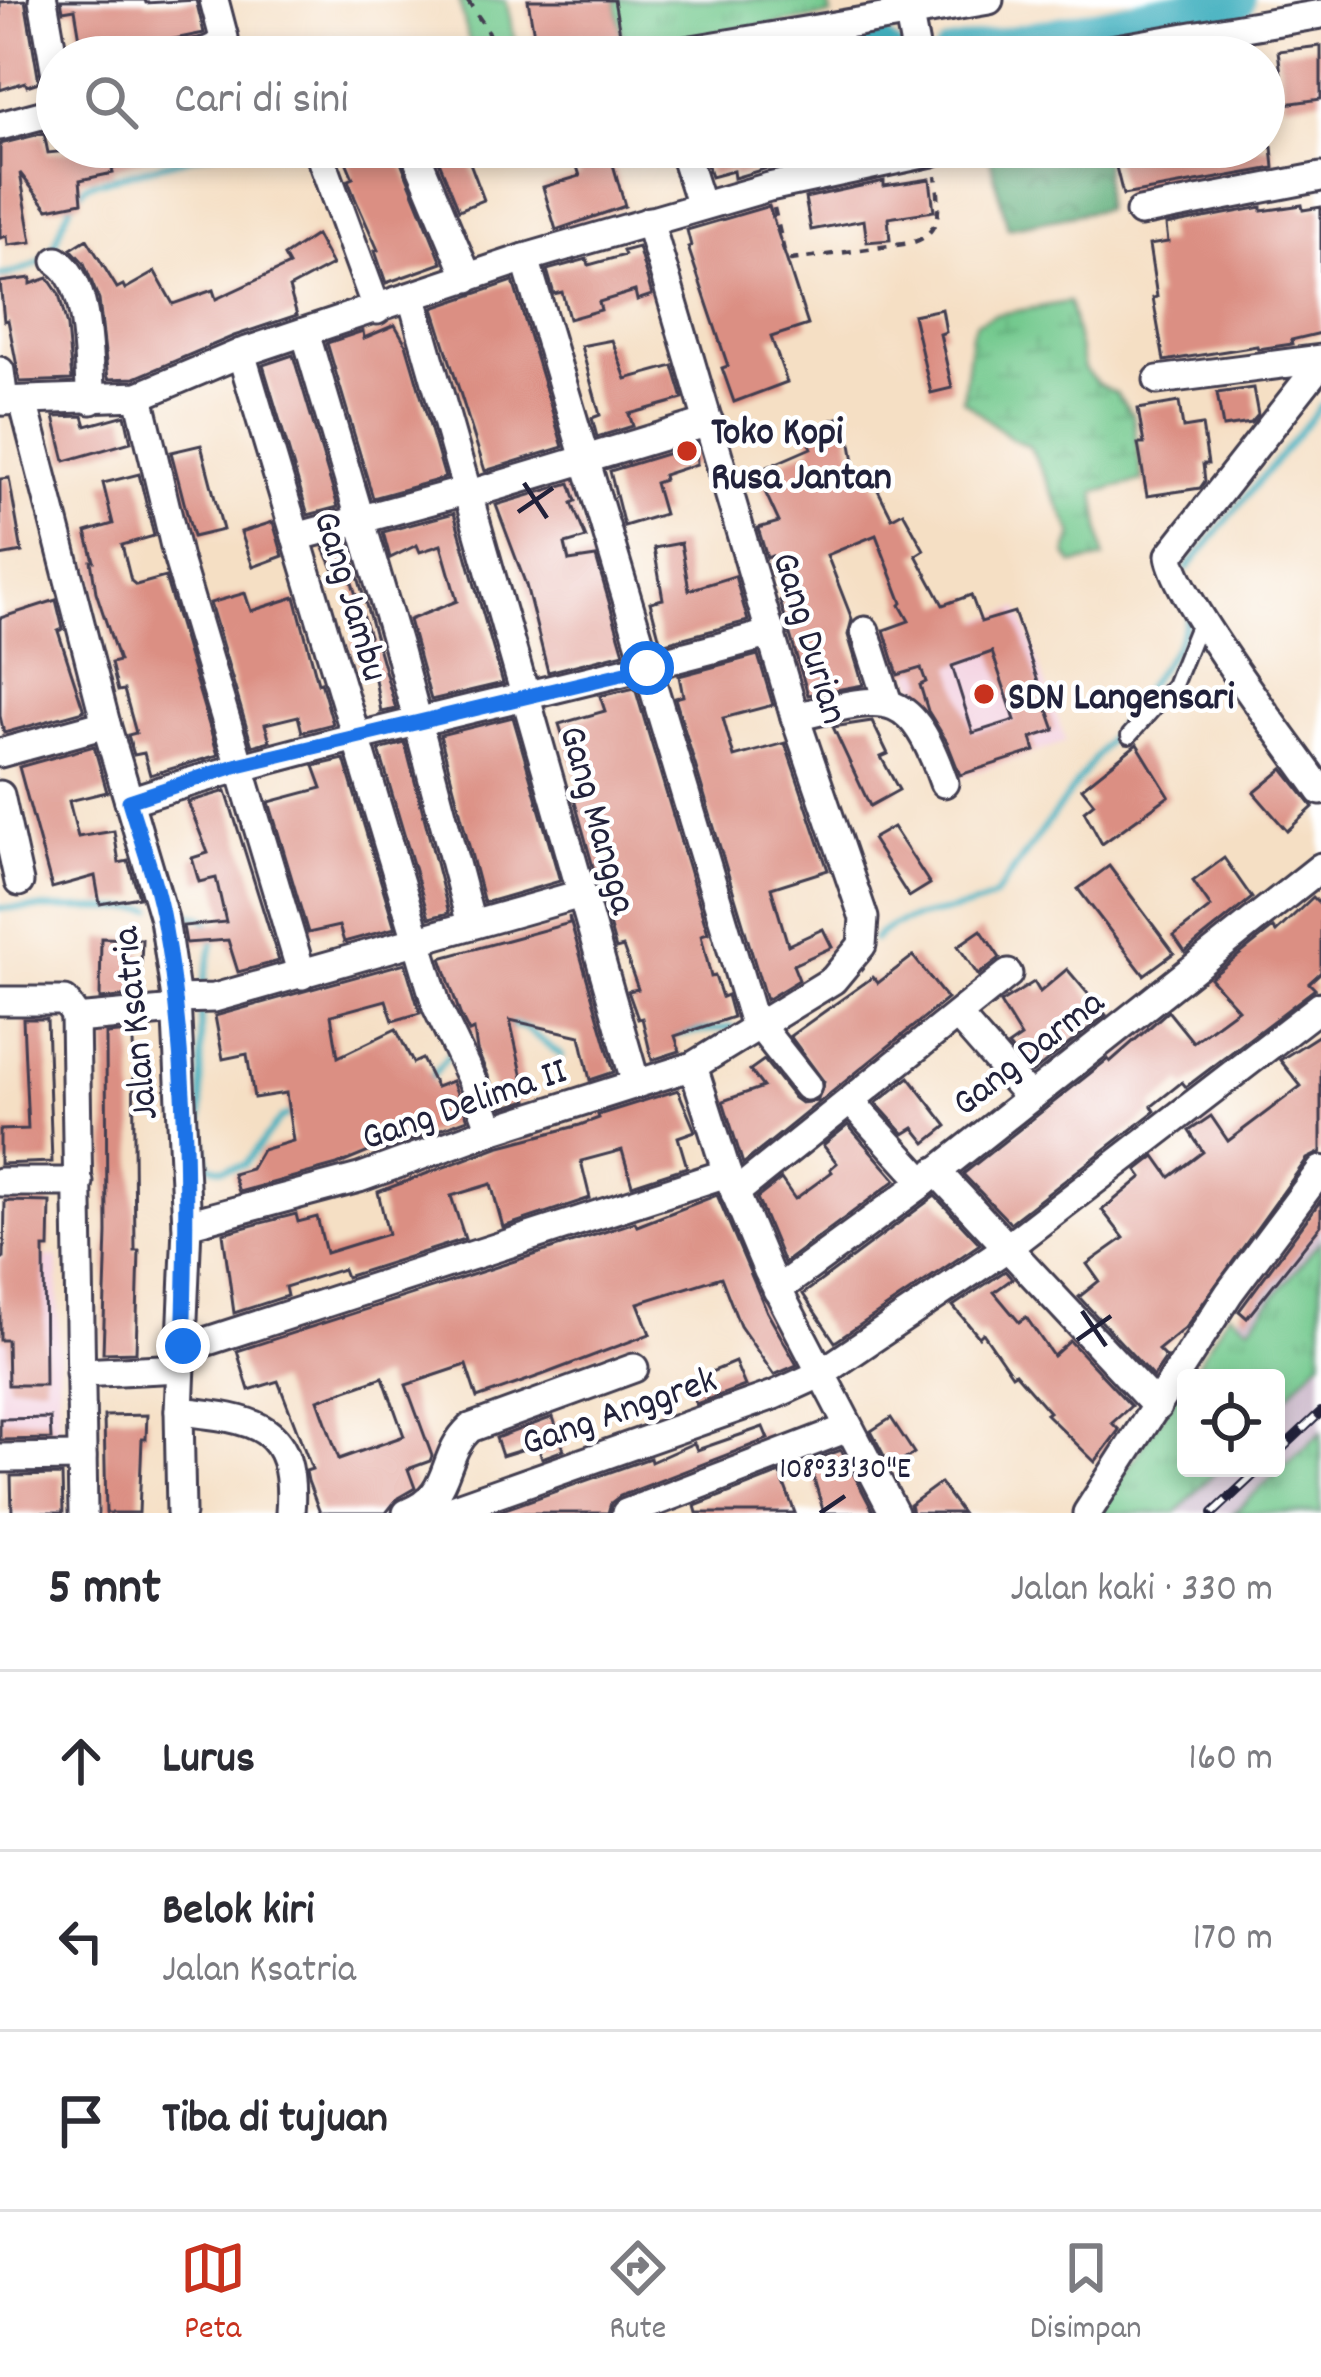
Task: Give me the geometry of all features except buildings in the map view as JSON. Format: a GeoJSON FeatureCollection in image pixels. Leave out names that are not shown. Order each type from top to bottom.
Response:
{"type":"FeatureCollection","features":[{"type":"Feature","properties":{"kind":"street"},"geometry":{"type":"LineString","coordinates":[[43,0],[50,36]]}},
{"type":"Feature","properties":{"kind":"street"},"geometry":{"type":"LineString","coordinates":[[214,0],[223,36]]}},
{"type":"Feature","properties":{"kind":"street"},"geometry":{"type":"LineString","coordinates":[[758,36],[908,7],[989,0]]}},
{"type":"Feature","properties":{"kind":"street"},"geometry":{"type":"LineString","coordinates":[[1192,36],[1321,14]]}},
{"type":"Feature","properties":{"kind":"street"},"geometry":{"type":"LineString","coordinates":[[0,126],[36,116]]}},
{"type":"Feature","properties":{"kind":"street"},"geometry":{"type":"LineString","coordinates":[[325,168],[377,310]]}},
{"type":"Feature","properties":{"kind":"street"},"geometry":{"type":"LineString","coordinates":[[421,168],[468,278]]}},
{"type":"Feature","properties":{"kind":"street"},"geometry":{"type":"LineString","coordinates":[[689,168],[701,206]]}},
{"type":"Feature","properties":{"kind":"street"},"geometry":{"type":"LineString","coordinates":[[9,401],[139,396],[241,353],[525,258],[770,187],[853,168]]}},
{"type":"Feature","properties":{"kind":"street"},"geometry":{"type":"LineString","coordinates":[[1140,212],[1321,177]]}},
{"type":"Feature","properties":{"kind":"street","name":"Gang Durian"},"geometry":{"type":"LineString","coordinates":[[650,221],[795,717],[865,932],[849,965],[833,980],[757,1026]]}},
{"type":"Feature","properties":{"kind":"street"},"geometry":{"type":"LineString","coordinates":[[525,258],[757,1026],[807,1086]]}},
{"type":"Feature","properties":{"kind":"street"},"geometry":{"type":"LineString","coordinates":[[57,261],[71,273],[80,293],[92,400]]}},
{"type":"Feature","properties":{"kind":"street","name":"Gang Mangga"},"geometry":{"type":"LineString","coordinates":[[412,298],[636,1084]]}},
{"type":"Feature","properties":{"kind":"street"},"geometry":{"type":"LineString","coordinates":[[305,332],[419,722],[471,924]]}},
{"type":"Feature","properties":{"kind":"street","name":"Gang Jambu"},"geometry":{"type":"LineString","coordinates":[[241,353],[437,1007],[491,1130]]}},
{"type":"Feature","properties":{"kind":"street"},"geometry":{"type":"LineString","coordinates":[[1158,380],[1321,361]]}},
{"type":"Feature","properties":{"kind":"street"},"geometry":{"type":"LineString","coordinates":[[1321,361],[1170,555],[1196,609],[1321,791]]}},
{"type":"Feature","properties":{"kind":"street","name":"Jalan Ksatria"},"geometry":{"type":"LineString","coordinates":[[0,371],[190,1001],[179,1411],[182,1513]]}},
{"type":"Feature","properties":{"kind":"street"},"geometry":{"type":"LineString","coordinates":[[139,396],[178,559],[302,975]]}},
{"type":"Feature","properties":{"kind":"street"},"geometry":{"type":"LineString","coordinates":[[296,537],[709,422]]}},
{"type":"Feature","properties":{"kind":"street"},"geometry":{"type":"LineString","coordinates":[[865,631],[888,703]]}},
{"type":"Feature","properties":{"kind":"street"},"geometry":{"type":"LineString","coordinates":[[129,801],[238,765],[526,698],[772,633]]}},
{"type":"Feature","properties":{"kind":"street"},"geometry":{"type":"LineString","coordinates":[[795,717],[868,700],[888,703],[921,728],[944,783]]}},
{"type":"Feature","properties":{"kind":"street"},"geometry":{"type":"LineString","coordinates":[[0,753],[106,724]]}},
{"type":"Feature","properties":{"kind":"street"},"geometry":{"type":"LineString","coordinates":[[0,795],[19,882]]}},
{"type":"Feature","properties":{"kind":"street","name":"Gang Darma"},"geometry":{"type":"LineString","coordinates":[[777,1290],[930,1177],[1321,867]]}},
{"type":"Feature","properties":{"kind":"street"},"geometry":{"type":"LineString","coordinates":[[75,1019],[190,1001],[302,975],[581,894]]}},
{"type":"Feature","properties":{"kind":"street"},"geometry":{"type":"LineString","coordinates":[[80,1373],[182,1359],[731,1183],[852,1103],[1008,974]]}},
{"type":"Feature","properties":{"kind":"street"},"geometry":{"type":"LineString","coordinates":[[0,1000],[55,998],[71,1007],[75,1019],[83,1513]]}},
{"type":"Feature","properties":{"kind":"street","name":"Gang Anggrek"},"geometry":{"type":"LineString","coordinates":[[440,1513],[820,1375],[1008,1247],[1321,1006]]}},
{"type":"Feature","properties":{"kind":"street"},"geometry":{"type":"LineString","coordinates":[[958,1016],[1028,1096]]}},
{"type":"Feature","properties":{"kind":"street","name":"Gang Delima II"},"geometry":{"type":"LineString","coordinates":[[187,1224],[359,1178],[693,1066],[757,1026]]}},
{"type":"Feature","properties":{"kind":"street"},"geometry":{"type":"LineString","coordinates":[[693,1066],[731,1183],[777,1290],[891,1512]]}},
{"type":"Feature","properties":{"kind":"street"},"geometry":{"type":"LineString","coordinates":[[852,1103],[1008,1247],[1157,1407]]}},
{"type":"Feature","properties":{"kind":"street"},"geometry":{"type":"LineString","coordinates":[[1088,1513],[1229,1293],[1321,1170]]}},
{"type":"Feature","properties":{"kind":"street"},"geometry":{"type":"LineString","coordinates":[[0,1182],[79,1182]]}},
{"type":"Feature","properties":{"kind":"street"},"geometry":{"type":"LineString","coordinates":[[407,1513],[434,1498],[459,1440],[470,1428],[634,1368]]}},
{"type":"Feature","properties":{"kind":"street"},"geometry":{"type":"LineString","coordinates":[[179,1411],[251,1421],[272,1434],[290,1474],[290,1513]]}},
{"type":"Feature","properties":{"kind":"street"},"geometry":{"type":"LineString","coordinates":[[626,1513],[848,1429]]}},
{"type":"Feature","properties":{"kind":"street"},"geometry":{"type":"LineString","coordinates":[[0,1458],[82,1457]]}},
{"type":"Feature","properties":{"kind":"lane"},"geometry":{"type":"LineString","coordinates":[[1130,736],[1174,685],[1196,609]]}},
{"type":"Feature","properties":{"kind":"path"},"geometry":{"type":"LineString","coordinates":[[467,0],[490,36]]}},
{"type":"Feature","properties":{"kind":"path"},"geometry":{"type":"LineString","coordinates":[[770,187],[784,251],[791,260],[927,237],[936,225],[935,168]]}},
{"type":"Feature","properties":{"kind":"shaded area","name":"SDN Langensari"},"geometry":{"type":"Polygon","coordinates":[[[1019,608],[1066,742],[949,781],[902,646],[1019,608]]]}},
{"type":"Feature","properties":{"kind":"shaded area"},"geometry":{"type":"Polygon","coordinates":[[[1321,1211],[1321,1513],[1089,1513],[1177,1472],[1177,1477],[1285,1477],[1285,1369],[1196,1369],[1321,1211]]]}},
{"type":"Feature","properties":{"kind":"shaded area"},"geometry":{"type":"Polygon","coordinates":[[[0,1257],[58,1257],[59,1455],[0,1455],[0,1257]]]}},
{"type":"Feature","properties":{"kind":"green space"},"geometry":{"type":"Polygon","coordinates":[[[459,0],[506,0],[514,36],[468,36],[459,0]]]}},
{"type":"Feature","properties":{"kind":"green space"},"geometry":{"type":"Polygon","coordinates":[[[615,0],[828,0],[831,15],[704,36],[622,36],[615,0]]]}},
{"type":"Feature","properties":{"kind":"green space"},"geometry":{"type":"Polygon","coordinates":[[[993,168],[1105,168],[1104,209],[1008,228],[993,168]]]}},
{"type":"Feature","properties":{"kind":"green space"},"geometry":{"type":"Polygon","coordinates":[[[1069,302],[1084,369],[1116,393],[1133,415],[1142,481],[1095,492],[1104,558],[1073,564],[1066,555],[1073,534],[1028,445],[1012,439],[963,400],[976,323],[994,315],[1069,302]]]}},
{"type":"Feature","properties":{"kind":"green space"},"geometry":{"type":"Polygon","coordinates":[[[1321,1240],[1321,1359],[1285,1398],[1285,1369],[1194,1369],[1229,1312],[1249,1327],[1321,1240]]]}},
{"type":"Feature","properties":{"kind":"green space"},"geometry":{"type":"Polygon","coordinates":[[[1177,1394],[1177,1477],[1210,1477],[1176,1513],[1098,1513],[1177,1394]]]}},
{"type":"Feature","properties":{"kind":"green space"},"geometry":{"type":"Polygon","coordinates":[[[1321,1433],[1321,1513],[1233,1513],[1273,1477],[1285,1477],[1285,1466],[1321,1433]]]}},
{"type":"Feature","properties":{"kind":"waterway"},"geometry":{"type":"LineString","coordinates":[[1057,36],[1236,0]]}},
{"type":"Feature","properties":{"kind":"waterway"},"geometry":{"type":"LineString","coordinates":[[0,276],[25,269],[50,252],[74,201],[87,185],[151,168]]}},
{"type":"Feature","properties":{"kind":"waterway"},"geometry":{"type":"LineString","coordinates":[[1187,569],[1321,406]]}},
{"type":"Feature","properties":{"kind":"waterway"},"geometry":{"type":"LineString","coordinates":[[874,940],[899,923],[995,896],[1176,646],[1189,616]]}},
{"type":"Feature","properties":{"kind":"waterway"},"geometry":{"type":"LineString","coordinates":[[0,908],[152,909]]}},
{"type":"Feature","properties":{"kind":"waterway"},"geometry":{"type":"LineString","coordinates":[[171,912],[203,917],[216,931],[202,990]]}},
{"type":"Feature","properties":{"kind":"waterway"},"geometry":{"type":"LineString","coordinates":[[201,1009],[202,1125],[209,1165],[222,1169],[244,1165],[281,1118],[296,1112]]}},
{"type":"Feature","properties":{"kind":"waterway"},"geometry":{"type":"LineString","coordinates":[[508,1024],[525,1028],[562,1056]]}},
{"type":"Feature","properties":{"kind":"waterway"},"geometry":{"type":"LineString","coordinates":[[674,1035],[732,1027]]}},
{"type":"Feature","properties":{"kind":"waterway"},"geometry":{"type":"LineString","coordinates":[[428,1082],[449,1054]]}},
{"type":"Feature","properties":{"kind":"railway"},"geometry":{"type":"LineString","coordinates":[[1285,1446],[1321,1412]]}},
{"type":"Feature","properties":{"kind":"railway"},"geometry":{"type":"LineString","coordinates":[[1213,1513],[1251,1477]]}},
{"type":"Feature","properties":{"kind":"place","name":"Toko Kopi Rusa Jantan"},"geometry":{"type":"Point","coordinates":[687,451]}},
{"type":"Feature","properties":{"kind":"place","name":"SDN Langensari"},"geometry":{"type":"Point","coordinates":[984,694]}},
{"type":"Feature","properties":{"kind":"route"},"geometry":{"type":"LineString","coordinates":[[183,1346],[187,1224],[176,999],[164,919],[129,801],[238,765],[647,668]]}}]}
